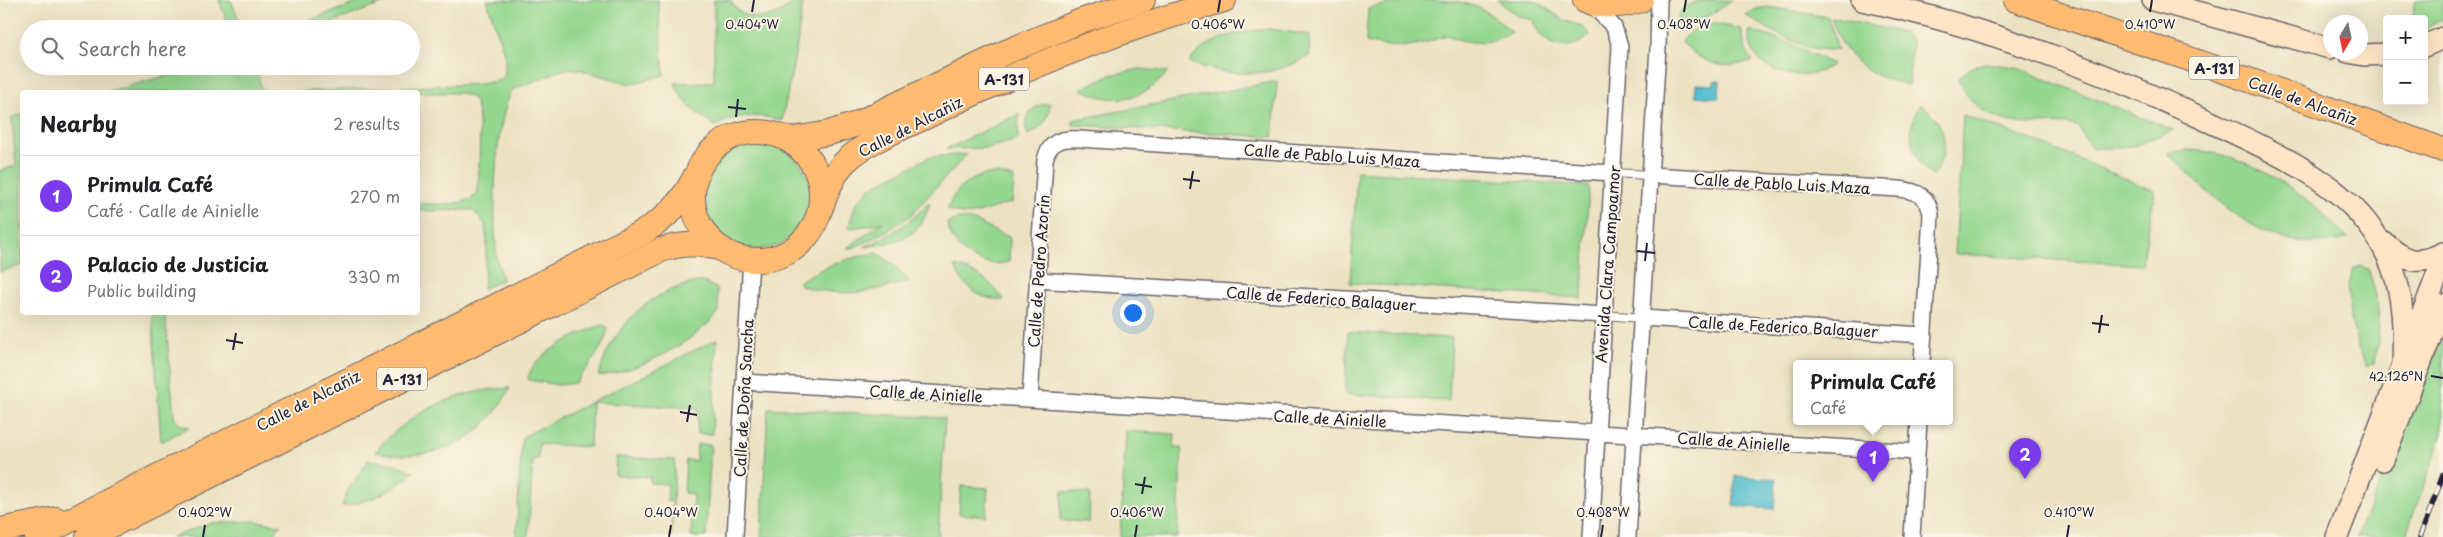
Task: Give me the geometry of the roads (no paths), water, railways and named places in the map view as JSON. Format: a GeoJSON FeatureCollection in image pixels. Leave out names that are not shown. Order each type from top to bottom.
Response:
{"type":"FeatureCollection","features":[{"type":"Feature","properties":{"kind":"main road","name":"Calle de Alcañiz"},"geometry":{"type":"LineString","coordinates":[[788,140],[829,133],[854,125],[1006,52],[1081,21],[1143,0]]}},
{"type":"Feature","properties":{"kind":"main road","name":"Calle de Alcañiz"},"geometry":{"type":"LineString","coordinates":[[820,210],[838,170],[863,148],[979,90],[1052,58],[1127,30],[1224,0]]}},
{"type":"Feature","properties":{"kind":"main road"},"geometry":{"type":"LineString","coordinates":[[1587,1],[1607,6],[1624,5],[1641,0]]}},
{"type":"Feature","properties":{"kind":"main road"},"geometry":{"type":"LineString","coordinates":[[1862,0],[1932,17],[2039,51],[2190,112],[2262,146],[2299,168],[2345,200],[2377,236],[2398,255],[2412,260],[2426,260],[2443,253]]}},
{"type":"Feature","properties":{"kind":"main road"},"geometry":{"type":"LineString","coordinates":[[2153,0],[2323,46]]}},
{"type":"Feature","properties":{"kind":"main road","name":"Calle de Alcañiz"},"geometry":{"type":"LineString","coordinates":[[2017,1],[2210,66],[2443,150]]}},
{"type":"Feature","properties":{"kind":"main road"},"geometry":{"type":"LineString","coordinates":[[2368,55],[2383,54]]}},
{"type":"Feature","properties":{"kind":"main road","name":"A-131"},"geometry":{"type":"LineString","coordinates":[[758,132],[771,133],[788,140],[806,155],[816,170],[821,186],[820,210],[809,234],[790,251],[777,257],[751,260],[741,258],[722,249],[711,240],[696,216],[693,189],[696,175],[711,152],[733,137],[758,132]]}},
{"type":"Feature","properties":{"kind":"main road","name":"Calle de Alcañiz"},"geometry":{"type":"LineString","coordinates":[[37,537],[645,231],[658,223],[675,207],[696,175]]}},
{"type":"Feature","properties":{"kind":"main road"},"geometry":{"type":"LineString","coordinates":[[2377,236],[2394,270],[2400,292],[2404,313],[2403,365]]}},
{"type":"Feature","properties":{"kind":"main road","name":"Calle de Alcañiz"},"geometry":{"type":"LineString","coordinates":[[88,537],[662,250],[685,244],[722,249]]}},
{"type":"Feature","properties":{"kind":"main road"},"geometry":{"type":"LineString","coordinates":[[2337,537],[2443,260]]}},
{"type":"Feature","properties":{"kind":"main road"},"geometry":{"type":"LineString","coordinates":[[2432,335],[2443,286]]}},
{"type":"Feature","properties":{"kind":"main road"},"geometry":{"type":"LineString","coordinates":[[2347,537],[2378,470],[2443,305]]}},
{"type":"Feature","properties":{"kind":"main road"},"geometry":{"type":"LineString","coordinates":[[0,530],[84,513]]}},
{"type":"Feature","properties":{"kind":"street"},"geometry":{"type":"LineString","coordinates":[[1628,537],[1659,0]]}},
{"type":"Feature","properties":{"kind":"street","name":"Avenida Clara Campoamor"},"geometry":{"type":"LineString","coordinates":[[1587,1],[1614,27],[1620,40],[1591,537]]}},
{"type":"Feature","properties":{"kind":"street","name":"Calle de Pablo Luis Maza"},"geometry":{"type":"LineString","coordinates":[[1052,145],[1059,140],[1074,139],[1613,172]]}},
{"type":"Feature","properties":{"kind":"street","name":"Calle de Pedro Azorín"},"geometry":{"type":"LineString","coordinates":[[1030,399],[1045,160],[1046,152],[1052,145]]}},
{"type":"Feature","properties":{"kind":"street","name":"Calle de Pablo Luis Maza"},"geometry":{"type":"LineString","coordinates":[[1650,175],[1914,191],[1926,200],[1931,215],[1924,335]]}},
{"type":"Feature","properties":{"kind":"street","name":"Calle de Doña Sancha"},"geometry":{"type":"LineString","coordinates":[[735,537],[751,260]]}},
{"type":"Feature","properties":{"kind":"street","name":"Calle de Federico Balaguer"},"geometry":{"type":"LineString","coordinates":[[1037,280],[1604,315]]}},
{"type":"Feature","properties":{"kind":"street","name":"Calle de Federico Balaguer"},"geometry":{"type":"LineString","coordinates":[[1642,318],[1924,335]]}},
{"type":"Feature","properties":{"kind":"street"},"geometry":{"type":"LineString","coordinates":[[1922,360],[1924,335]]}},
{"type":"Feature","properties":{"kind":"street","name":"Calle de Ainielle"},"geometry":{"type":"LineString","coordinates":[[744,382],[1917,452]]}},
{"type":"Feature","properties":{"kind":"street"},"geometry":{"type":"LineString","coordinates":[[1912,537],[1919,425]]}},
{"type":"Feature","properties":{"kind":"lane"},"geometry":{"type":"LineString","coordinates":[[1613,172],[1650,175]]}},
{"type":"Feature","properties":{"kind":"lane"},"geometry":{"type":"LineString","coordinates":[[1604,315],[1642,318]]}},
{"type":"Feature","properties":{"kind":"water"},"geometry":{"type":"Polygon","coordinates":[[[1714,81],[1720,81],[1719,98],[1695,96],[1696,84],[1714,85],[1714,81]]]}},
{"type":"Feature","properties":{"kind":"water"},"geometry":{"type":"Polygon","coordinates":[[[1735,476],[1776,479],[1774,509],[1733,506],[1735,476]]]}},
{"type":"Feature","properties":{"kind":"railway"},"geometry":{"type":"LineString","coordinates":[[2420,537],[2443,475]]}},
{"type":"Feature","properties":{"kind":"place","name":"Palacio de Justicia"},"geometry":{"type":"Point","coordinates":[2025,479]}},
{"type":"Feature","properties":{"kind":"place","name":"Primula Café"},"geometry":{"type":"Point","coordinates":[1873,482]}}]}
